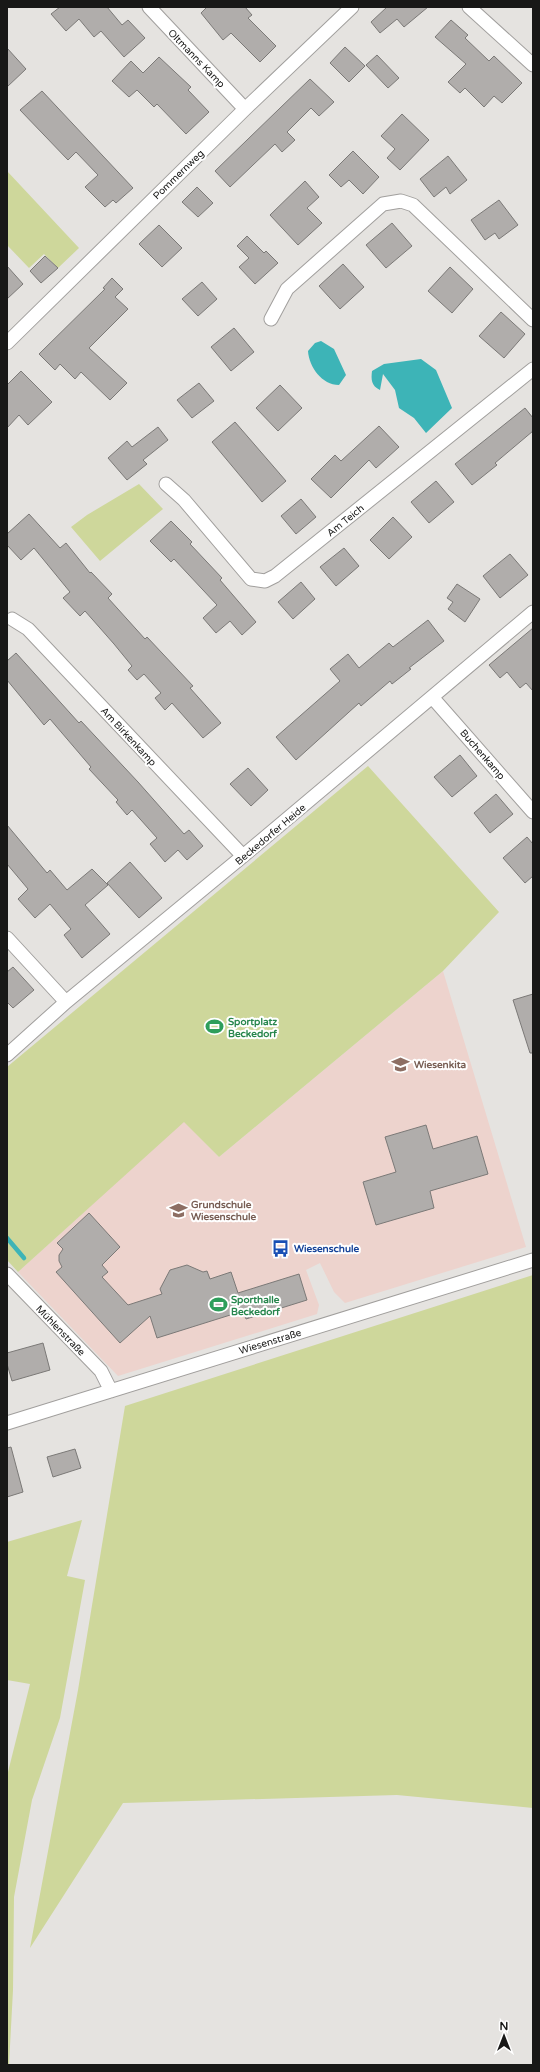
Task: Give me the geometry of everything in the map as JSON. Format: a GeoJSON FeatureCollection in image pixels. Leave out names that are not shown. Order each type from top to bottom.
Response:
{"type":"FeatureCollection","features":[{"type":"Feature","properties":{"kind":"street","name":"Oltmanns Kamp"},"geometry":{"type":"LineString","coordinates":[[148,7],[245,109]]}},
{"type":"Feature","properties":{"kind":"street","name":"Pommernweg"},"geometry":{"type":"LineString","coordinates":[[7,343],[245,109],[352,7]]}},
{"type":"Feature","properties":{"kind":"street"},"geometry":{"type":"LineString","coordinates":[[469,7],[533,65]]}},
{"type":"Feature","properties":{"kind":"street"},"geometry":{"type":"LineString","coordinates":[[271,319],[287,289],[383,204],[401,201],[413,205],[533,320]]}},
{"type":"Feature","properties":{"kind":"street","name":"Am Teich"},"geometry":{"type":"LineString","coordinates":[[166,484],[184,500],[251,579],[265,581],[275,576],[533,369]]}},
{"type":"Feature","properties":{"kind":"street","name":"Beckedorfer Heide"},"geometry":{"type":"LineString","coordinates":[[7,1055],[66,1002],[243,856],[533,612]]}},
{"type":"Feature","properties":{"kind":"street","name":"Am Birkenkamp"},"geometry":{"type":"LineString","coordinates":[[12,619],[28,629],[243,856]]}},
{"type":"Feature","properties":{"kind":"street","name":"Buchenkamp"},"geometry":{"type":"LineString","coordinates":[[432,697],[533,812]]}},
{"type":"Feature","properties":{"kind":"street"},"geometry":{"type":"LineString","coordinates":[[7,938],[66,1002]]}},
{"type":"Feature","properties":{"kind":"street","name":"Wiesenstraße"},"geometry":{"type":"LineString","coordinates":[[7,1423],[533,1260]]}},
{"type":"Feature","properties":{"kind":"street","name":"Mühlenstraße"},"geometry":{"type":"LineString","coordinates":[[7,1274],[101,1371],[111,1391]]}},
{"type":"Feature","properties":{"kind":"shaded area"},"geometry":{"type":"Polygon","coordinates":[[[443,971],[526,1247],[345,1303],[334,1292],[320,1263],[306,1270],[319,1305],[317,1314],[118,1376],[18,1272],[184,1121],[219,1157],[443,971]]]}},
{"type":"Feature","properties":{"kind":"green space"},"geometry":{"type":"Polygon","coordinates":[[[7,171],[79,248],[58,268],[44,254],[29,268],[7,245],[7,171]]]}},
{"type":"Feature","properties":{"kind":"green space"},"geometry":{"type":"Polygon","coordinates":[[[139,484],[163,509],[100,561],[71,527],[87,515],[139,484]]]}},
{"type":"Feature","properties":{"kind":"green space","name":"Sportplatz Beckedorf"},"geometry":{"type":"Polygon","coordinates":[[[368,766],[499,912],[443,971],[219,1157],[184,1122],[18,1272],[7,1260],[7,1067],[368,766]]]}},
{"type":"Feature","properties":{"kind":"green space"},"geometry":{"type":"Polygon","coordinates":[[[533,1275],[533,1808],[397,1795],[123,1803],[30,1948],[78,1690],[125,1406],[533,1275]]]}},
{"type":"Feature","properties":{"kind":"green space"},"geometry":{"type":"Polygon","coordinates":[[[82,1520],[67,1576],[85,1580],[60,1718],[32,1800],[14,1897],[13,1990],[9,2065],[7,2065],[7,1776],[30,1684],[7,1680],[7,1542],[82,1520]]]}},
{"type":"Feature","properties":{"kind":"water"},"geometry":{"type":"Polygon","coordinates":[[[321,341],[334,349],[346,375],[339,385],[327,382],[318,374],[311,363],[308,351],[315,343],[321,341]]]}},
{"type":"Feature","properties":{"kind":"water"},"geometry":{"type":"Polygon","coordinates":[[[421,359],[436,370],[452,408],[426,433],[414,418],[399,408],[395,390],[383,374],[380,390],[373,384],[372,379],[372,371],[384,364],[421,359]]]}},
{"type":"Feature","properties":{"kind":"building"},"geometry":{"type":"Polygon","coordinates":[[[60,7],[107,7],[122,25],[128,20],[145,38],[124,57],[101,31],[94,37],[79,19],[66,31],[51,14],[60,7]]]}},
{"type":"Feature","properties":{"kind":"building"},"geometry":{"type":"Polygon","coordinates":[[[207,7],[245,7],[252,15],[248,18],[276,46],[260,62],[231,33],[223,40],[201,13],[207,7]]]}},
{"type":"Feature","properties":{"kind":"building"},"geometry":{"type":"Polygon","coordinates":[[[387,7],[428,7],[404,27],[397,19],[380,33],[371,22],[387,7]]]}},
{"type":"Feature","properties":{"kind":"building"},"geometry":{"type":"Polygon","coordinates":[[[451,20],[468,35],[465,38],[489,61],[494,56],[522,83],[502,103],[494,96],[484,107],[465,88],[460,93],[448,82],[466,64],[435,37],[451,20]]]}},
{"type":"Feature","properties":{"kind":"building"},"geometry":{"type":"Polygon","coordinates":[[[345,47],[365,66],[349,82],[330,63],[345,47]]]}},
{"type":"Feature","properties":{"kind":"building"},"geometry":{"type":"Polygon","coordinates":[[[7,48],[26,69],[7,87],[7,48]]]}},
{"type":"Feature","properties":{"kind":"building"},"geometry":{"type":"Polygon","coordinates":[[[377,55],[399,78],[388,88],[366,65],[377,55]]]}},
{"type":"Feature","properties":{"kind":"building"},"geometry":{"type":"Polygon","coordinates":[[[159,57],[191,87],[188,90],[209,112],[186,134],[157,104],[154,107],[137,90],[129,97],[112,81],[131,61],[143,73],[159,57]]]}},
{"type":"Feature","properties":{"kind":"building"},"geometry":{"type":"Polygon","coordinates":[[[310,79],[334,102],[319,116],[311,108],[287,132],[295,140],[282,152],[275,144],[230,187],[215,171],[310,79]]]}},
{"type":"Feature","properties":{"kind":"building"},"geometry":{"type":"Polygon","coordinates":[[[42,91],[133,188],[116,203],[113,200],[105,207],[85,187],[98,175],[76,152],[68,160],[20,110],[42,91]]]}},
{"type":"Feature","properties":{"kind":"building"},"geometry":{"type":"Polygon","coordinates":[[[402,114],[429,140],[400,170],[387,158],[395,149],[381,136],[402,114]]]}},
{"type":"Feature","properties":{"kind":"building"},"geometry":{"type":"Polygon","coordinates":[[[353,151],[379,177],[363,194],[349,180],[341,187],[329,175],[353,151]]]}},
{"type":"Feature","properties":{"kind":"building"},"geometry":{"type":"Polygon","coordinates":[[[448,156],[467,180],[450,194],[446,187],[434,197],[420,179],[448,156]]]}},
{"type":"Feature","properties":{"kind":"building"},"geometry":{"type":"Polygon","coordinates":[[[305,181],[319,197],[307,208],[322,223],[298,245],[270,215],[305,181]]]}},
{"type":"Feature","properties":{"kind":"building"},"geometry":{"type":"Polygon","coordinates":[[[197,187],[213,203],[198,217],[182,202],[197,187]]]}},
{"type":"Feature","properties":{"kind":"building"},"geometry":{"type":"Polygon","coordinates":[[[499,200],[518,225],[499,239],[495,233],[485,240],[471,220],[499,200]]]}},
{"type":"Feature","properties":{"kind":"building"},"geometry":{"type":"Polygon","coordinates":[[[392,223],[412,246],[386,268],[366,245],[392,223]]]}},
{"type":"Feature","properties":{"kind":"building"},"geometry":{"type":"Polygon","coordinates":[[[159,225],[182,248],[162,267],[139,244],[159,225]]]}},
{"type":"Feature","properties":{"kind":"building"},"geometry":{"type":"Polygon","coordinates":[[[247,236],[264,253],[266,251],[278,263],[255,284],[239,267],[249,258],[237,246],[247,236]]]}},
{"type":"Feature","properties":{"kind":"building"},"geometry":{"type":"Polygon","coordinates":[[[45,256],[58,268],[41,283],[30,271],[45,256]]]}},
{"type":"Feature","properties":{"kind":"building"},"geometry":{"type":"Polygon","coordinates":[[[343,264],[364,287],[340,309],[319,286],[343,264]]]}},
{"type":"Feature","properties":{"kind":"building"},"geometry":{"type":"Polygon","coordinates":[[[7,266],[23,284],[7,299],[7,266]]]}},
{"type":"Feature","properties":{"kind":"building"},"geometry":{"type":"Polygon","coordinates":[[[450,267],[473,289],[452,313],[428,291],[450,267]]]}},
{"type":"Feature","properties":{"kind":"building"},"geometry":{"type":"Polygon","coordinates":[[[112,278],[123,289],[115,297],[128,309],[89,348],[127,383],[110,400],[81,372],[75,379],[60,364],[55,370],[39,354],[105,289],[103,288],[112,278]]]}},
{"type":"Feature","properties":{"kind":"building"},"geometry":{"type":"Polygon","coordinates":[[[202,282],[217,299],[198,316],[182,299],[202,282]]]}},
{"type":"Feature","properties":{"kind":"building"},"geometry":{"type":"Polygon","coordinates":[[[501,312],[525,334],[504,358],[479,336],[501,312]]]}},
{"type":"Feature","properties":{"kind":"building"},"geometry":{"type":"Polygon","coordinates":[[[234,328],[254,352],[231,371],[211,347],[234,328]]]}},
{"type":"Feature","properties":{"kind":"building"},"geometry":{"type":"Polygon","coordinates":[[[21,371],[52,402],[28,425],[19,415],[7,428],[7,385],[21,371]]]}},
{"type":"Feature","properties":{"kind":"building"},"geometry":{"type":"Polygon","coordinates":[[[199,383],[214,401],[192,418],[177,400],[199,383]]]}},
{"type":"Feature","properties":{"kind":"building"},"geometry":{"type":"Polygon","coordinates":[[[280,385],[302,408],[278,431],[256,408],[280,385]]]}},
{"type":"Feature","properties":{"kind":"building"},"geometry":{"type":"Polygon","coordinates":[[[525,408],[533,418],[533,431],[495,463],[497,465],[472,485],[455,464],[525,408]]]}},
{"type":"Feature","properties":{"kind":"building"},"geometry":{"type":"Polygon","coordinates":[[[235,422],[286,481],[262,502],[212,442],[235,422]]]}},
{"type":"Feature","properties":{"kind":"building"},"geometry":{"type":"Polygon","coordinates":[[[379,426],[399,447],[376,468],[369,460],[331,498],[311,479],[335,455],[341,461],[379,426]]]}},
{"type":"Feature","properties":{"kind":"building"},"geometry":{"type":"Polygon","coordinates":[[[158,427],[168,440],[143,460],[147,464],[127,480],[108,458],[127,441],[132,447],[158,427]]]}},
{"type":"Feature","properties":{"kind":"building"},"geometry":{"type":"Polygon","coordinates":[[[436,481],[454,502],[429,523],[411,502],[436,481]]]}},
{"type":"Feature","properties":{"kind":"building"},"geometry":{"type":"Polygon","coordinates":[[[301,499],[316,517],[296,534],[281,516],[301,499]]]}},
{"type":"Feature","properties":{"kind":"building"},"geometry":{"type":"Polygon","coordinates":[[[29,514],[60,548],[66,543],[90,573],[91,572],[112,594],[108,598],[145,639],[147,637],[193,686],[190,688],[221,723],[203,738],[172,703],[165,710],[155,698],[161,693],[144,674],[137,680],[128,670],[132,666],[85,611],[80,616],[63,598],[70,592],[34,548],[21,560],[7,545],[7,534],[29,514]]]}},
{"type":"Feature","properties":{"kind":"building"},"geometry":{"type":"Polygon","coordinates":[[[393,517],[412,537],[389,559],[370,540],[393,517]]]}},
{"type":"Feature","properties":{"kind":"building"},"geometry":{"type":"Polygon","coordinates":[[[171,521],[192,542],[190,544],[222,578],[220,580],[256,622],[242,635],[230,621],[216,633],[203,618],[217,605],[174,559],[171,562],[150,541],[171,521]]]}},
{"type":"Feature","properties":{"kind":"building"},"geometry":{"type":"Polygon","coordinates":[[[344,548],[359,566],[336,586],[320,567],[344,548]]]}},
{"type":"Feature","properties":{"kind":"building"},"geometry":{"type":"Polygon","coordinates":[[[510,554],[528,575],[500,598],[483,576],[510,554]]]}},
{"type":"Feature","properties":{"kind":"building"},"geometry":{"type":"Polygon","coordinates":[[[301,582],[315,599],[293,619],[278,602],[301,582]]]}},
{"type":"Feature","properties":{"kind":"building"},"geometry":{"type":"Polygon","coordinates":[[[457,584],[480,599],[465,622],[448,609],[453,602],[447,598],[457,584]]]}},
{"type":"Feature","properties":{"kind":"building"},"geometry":{"type":"Polygon","coordinates":[[[428,620],[444,641],[409,668],[411,669],[392,684],[390,681],[361,706],[359,703],[296,760],[276,737],[340,681],[330,669],[348,654],[359,668],[389,643],[393,647],[428,620]]]}},
{"type":"Feature","properties":{"kind":"building"},"geometry":{"type":"Polygon","coordinates":[[[533,628],[533,691],[526,683],[520,688],[507,672],[500,678],[489,665],[533,628]]]}},
{"type":"Feature","properties":{"kind":"building"},"geometry":{"type":"Polygon","coordinates":[[[16,653],[79,723],[81,721],[138,782],[184,834],[189,830],[203,846],[187,860],[178,850],[165,862],[150,844],[157,838],[132,810],[127,815],[116,802],[118,800],[89,769],[91,767],[50,719],[44,725],[7,680],[7,661],[16,653]]]}},
{"type":"Feature","properties":{"kind":"building"},"geometry":{"type":"Polygon","coordinates":[[[460,755],[477,776],[452,797],[434,777],[460,755]]]}},
{"type":"Feature","properties":{"kind":"building"},"geometry":{"type":"Polygon","coordinates":[[[248,768],[268,790],[251,806],[230,784],[248,768]]]}},
{"type":"Feature","properties":{"kind":"building"},"geometry":{"type":"Polygon","coordinates":[[[496,794],[513,814],[490,833],[474,813],[496,794]]]}},
{"type":"Feature","properties":{"kind":"building"},"geometry":{"type":"Polygon","coordinates":[[[7,825],[47,873],[50,870],[67,890],[92,869],[108,885],[85,905],[110,934],[82,958],[64,935],[71,929],[50,904],[35,918],[18,899],[28,889],[7,864],[7,825]]]}},
{"type":"Feature","properties":{"kind":"building"},"geometry":{"type":"Polygon","coordinates":[[[527,837],[533,844],[533,876],[525,883],[503,858],[527,837]]]}},
{"type":"Feature","properties":{"kind":"building"},"geometry":{"type":"Polygon","coordinates":[[[130,862],[162,898],[139,918],[107,883],[130,862]]]}},
{"type":"Feature","properties":{"kind":"building"},"geometry":{"type":"Polygon","coordinates":[[[13,967],[34,990],[13,1008],[7,1002],[7,972],[13,967]]]}},
{"type":"Feature","properties":{"kind":"building"},"geometry":{"type":"Polygon","coordinates":[[[533,994],[533,1053],[530,1053],[513,1000],[533,994]]]}},
{"type":"Feature","properties":{"kind":"building"},"geometry":{"type":"Polygon","coordinates":[[[426,1125],[433,1149],[477,1136],[488,1174],[430,1191],[434,1208],[376,1225],[363,1182],[396,1172],[385,1137],[426,1125]]]}},
{"type":"Feature","properties":{"kind":"building"},"geometry":{"type":"Polygon","coordinates":[[[89,1213],[120,1247],[102,1265],[108,1272],[102,1277],[128,1305],[162,1294],[160,1289],[170,1270],[187,1265],[203,1272],[207,1271],[210,1279],[231,1272],[238,1293],[299,1274],[307,1300],[246,1319],[243,1311],[157,1338],[150,1316],[120,1343],[56,1272],[62,1267],[59,1261],[59,1255],[63,1249],[57,1243],[89,1213]]]}},
{"type":"Feature","properties":{"kind":"building"},"geometry":{"type":"Polygon","coordinates":[[[43,1343],[50,1370],[12,1381],[7,1364],[7,1353],[43,1343]]]}},
{"type":"Feature","properties":{"kind":"building"},"geometry":{"type":"Polygon","coordinates":[[[11,1447],[23,1492],[7,1497],[7,1448],[11,1447]]]}},
{"type":"Feature","properties":{"kind":"building"},"geometry":{"type":"Polygon","coordinates":[[[75,1449],[81,1468],[53,1477],[47,1457],[75,1449]]]}},
{"type":"Feature","properties":{"kind":"waterway"},"geometry":{"type":"LineString","coordinates":[[7,1238],[24,1258]]}},
{"type":"Feature","properties":{"kind":"place","name":"Sportplatz Beckedorf"},"geometry":{"type":"Point","coordinates":[215,1027]}},
{"type":"Feature","properties":{"kind":"place","name":"Wiesenkita"},"geometry":{"type":"Point","coordinates":[401,1064]}},
{"type":"Feature","properties":{"kind":"place","name":"Grundschule Wiesenschule"},"geometry":{"type":"Point","coordinates":[178,1210]}},
{"type":"Feature","properties":{"kind":"place","name":"Wiesenschule"},"geometry":{"type":"Point","coordinates":[281,1248]}},
{"type":"Feature","properties":{"kind":"place","name":"Sporthalle Beckedorf"},"geometry":{"type":"Point","coordinates":[218,1305]}}]}
